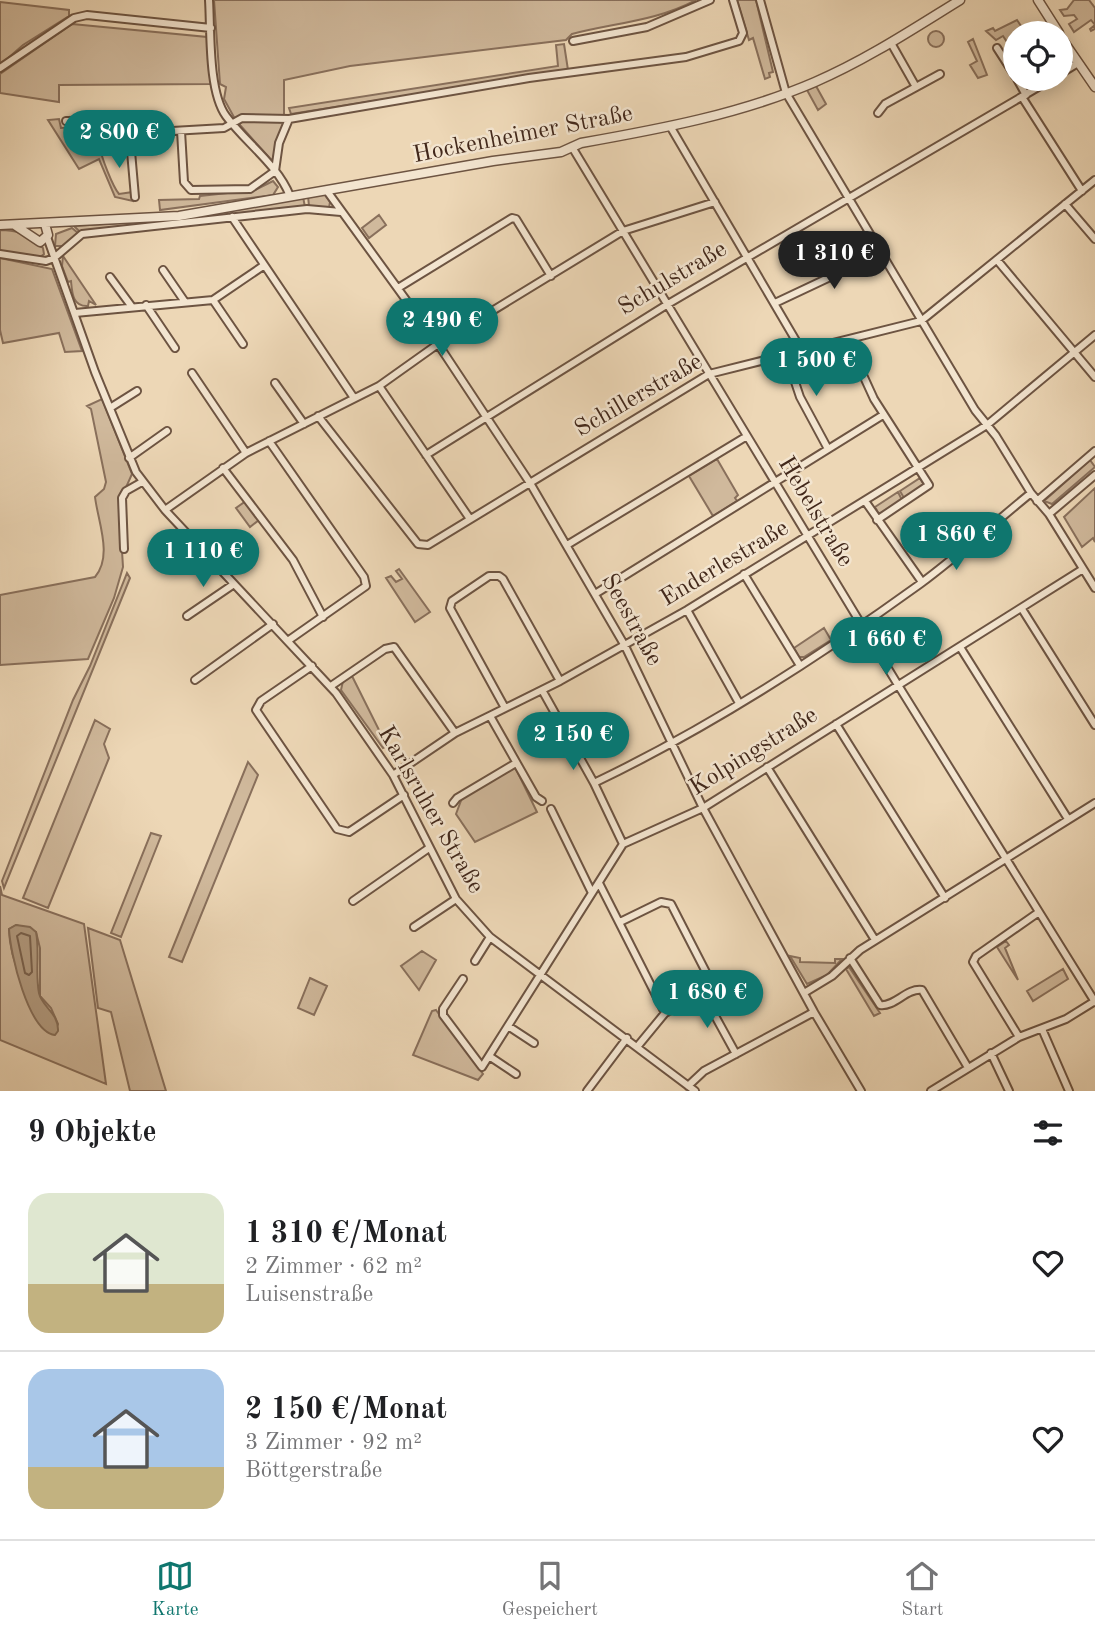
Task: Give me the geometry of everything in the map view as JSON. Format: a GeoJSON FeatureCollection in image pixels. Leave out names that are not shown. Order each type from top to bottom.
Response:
{"type":"FeatureCollection","features":[{"type":"Feature","properties":{"kind":"street"},"geometry":{"type":"LineString","coordinates":[[209,0],[217,91],[223,110],[275,171],[290,196]]}},
{"type":"Feature","properties":{"kind":"street"},"geometry":{"type":"LineString","coordinates":[[573,41],[647,27],[710,0]]}},
{"type":"Feature","properties":{"kind":"street"},"geometry":{"type":"LineString","coordinates":[[100,120],[94,125],[94,134],[99,139],[131,140],[144,138],[155,132],[224,128],[242,118],[289,118],[529,78],[694,55],[739,41],[743,33],[733,0]]}},
{"type":"Feature","properties":{"kind":"street"},"geometry":{"type":"LineString","coordinates":[[760,0],[786,93],[921,321],[1095,588]]}},
{"type":"Feature","properties":{"kind":"street","name":"Hockenheimer Straße"},"geometry":{"type":"LineString","coordinates":[[33,225],[179,216],[561,152],[572,147],[670,126],[786,93],[847,67],[960,0]]}},
{"type":"Feature","properties":{"kind":"street"},"geometry":{"type":"LineString","coordinates":[[1038,0],[1051,21]]}},
{"type":"Feature","properties":{"kind":"street"},"geometry":{"type":"LineString","coordinates":[[0,68],[74,18],[87,15],[211,29]]}},
{"type":"Feature","properties":{"kind":"street"},"geometry":{"type":"LineString","coordinates":[[891,43],[916,87]]}},
{"type":"Feature","properties":{"kind":"street"},"geometry":{"type":"LineString","coordinates":[[997,48],[1003,57]]}},
{"type":"Feature","properties":{"kind":"street"},"geometry":{"type":"LineString","coordinates":[[1073,55],[1095,87]]}},
{"type":"Feature","properties":{"kind":"street"},"geometry":{"type":"LineString","coordinates":[[1073,66],[1078,63]]}},
{"type":"Feature","properties":{"kind":"street"},"geometry":{"type":"LineString","coordinates":[[878,113],[885,104],[940,75]]}},
{"type":"Feature","properties":{"kind":"street"},"geometry":{"type":"LineString","coordinates":[[1022,91],[1082,191]]}},
{"type":"Feature","properties":{"kind":"street","name":"Schulstraße"},"geometry":{"type":"LineString","coordinates":[[426,455],[668,304],[1032,91]]}},
{"type":"Feature","properties":{"kind":"street"},"geometry":{"type":"LineString","coordinates":[[181,131],[184,182],[191,190],[250,189],[275,171],[279,143],[289,118]]}},
{"type":"Feature","properties":{"kind":"street"},"geometry":{"type":"LineString","coordinates":[[66,121],[100,120],[145,125],[155,132]]}},
{"type":"Feature","properties":{"kind":"street"},"geometry":{"type":"LineString","coordinates":[[670,126],[802,351]]}},
{"type":"Feature","properties":{"kind":"street"},"geometry":{"type":"LineString","coordinates":[[131,140],[135,197]]}},
{"type":"Feature","properties":{"kind":"street","name":"Hebelstraße"},"geometry":{"type":"LineString","coordinates":[[572,147],[807,537],[1095,1001]]}},
{"type":"Feature","properties":{"kind":"street","name":"Schillerstraße"},"geometry":{"type":"LineString","coordinates":[[318,416],[418,544],[424,546],[709,374],[921,321],[1095,180]]}},
{"type":"Feature","properties":{"kind":"street","name":"Seestraße"},"geometry":{"type":"LineString","coordinates":[[327,191],[438,344],[530,483],[567,545],[625,646],[703,808],[814,1012],[861,1091]]}},
{"type":"Feature","properties":{"kind":"street"},"geometry":{"type":"LineString","coordinates":[[165,510],[246,453],[379,386],[438,344],[623,231],[715,202]]}},
{"type":"Feature","properties":{"kind":"street"},"geometry":{"type":"LineString","coordinates":[[1065,204],[1095,239]]}},
{"type":"Feature","properties":{"kind":"street"},"geometry":{"type":"LineString","coordinates":[[0,254],[46,261],[82,234],[307,209],[341,212]]}},
{"type":"Feature","properties":{"kind":"street"},"geometry":{"type":"LineString","coordinates":[[232,217],[354,398]]}},
{"type":"Feature","properties":{"kind":"street"},"geometry":{"type":"LineString","coordinates":[[398,288],[512,218],[516,219],[551,276]]}},
{"type":"Feature","properties":{"kind":"street","name":"Hockenheimer Straße"},"geometry":{"type":"LineString","coordinates":[[45,238],[67,223]]}},
{"type":"Feature","properties":{"kind":"street"},"geometry":{"type":"LineString","coordinates":[[0,225],[33,225],[30,234]]}},
{"type":"Feature","properties":{"kind":"street"},"geometry":{"type":"LineString","coordinates":[[14,225],[30,234],[45,238],[45,225]]}},
{"type":"Feature","properties":{"kind":"street","name":"Karlsruher Straße"},"geometry":{"type":"LineString","coordinates":[[45,238],[129,458],[142,482],[165,510],[331,686],[393,775],[456,899],[491,937],[695,1091]]}},
{"type":"Feature","properties":{"kind":"street"},"geometry":{"type":"LineString","coordinates":[[775,303],[881,253]]}},
{"type":"Feature","properties":{"kind":"street"},"geometry":{"type":"LineString","coordinates":[[997,260],[1095,377]]}},
{"type":"Feature","properties":{"kind":"street"},"geometry":{"type":"LineString","coordinates":[[75,313],[212,300],[263,265]]}},
{"type":"Feature","properties":{"kind":"street"},"geometry":{"type":"LineString","coordinates":[[163,270],[186,302]]}},
{"type":"Feature","properties":{"kind":"street"},"geometry":{"type":"LineString","coordinates":[[110,277],[132,307]]}},
{"type":"Feature","properties":{"kind":"street"},"geometry":{"type":"LineString","coordinates":[[212,300],[243,344]]}},
{"type":"Feature","properties":{"kind":"street"},"geometry":{"type":"LineString","coordinates":[[146,305],[175,348]]}},
{"type":"Feature","properties":{"kind":"street","name":"Enderlestraße"},"geometry":{"type":"LineString","coordinates":[[393,775],[454,733],[560,681],[687,610],[987,425],[1095,335]]}},
{"type":"Feature","properties":{"kind":"street"},"geometry":{"type":"LineString","coordinates":[[847,340],[883,415],[929,485],[877,520]]}},
{"type":"Feature","properties":{"kind":"street"},"geometry":{"type":"LineString","coordinates":[[786,355],[800,397],[828,449]]}},
{"type":"Feature","properties":{"kind":"street"},"geometry":{"type":"LineString","coordinates":[[192,373],[246,453]]}},
{"type":"Feature","properties":{"kind":"street"},"geometry":{"type":"LineString","coordinates":[[275,383],[304,424]]}},
{"type":"Feature","properties":{"kind":"street"},"geometry":{"type":"LineString","coordinates":[[379,386],[470,519]]}},
{"type":"Feature","properties":{"kind":"street"},"geometry":{"type":"LineString","coordinates":[[110,408],[137,391]]}},
{"type":"Feature","properties":{"kind":"street"},"geometry":{"type":"LineString","coordinates":[[595,594],[883,415]]}},
{"type":"Feature","properties":{"kind":"street"},"geometry":{"type":"LineString","coordinates":[[129,458],[167,431]]}},
{"type":"Feature","properties":{"kind":"street"},"geometry":{"type":"LineString","coordinates":[[567,545],[747,436]]}},
{"type":"Feature","properties":{"kind":"street"},"geometry":{"type":"LineString","coordinates":[[270,440],[364,577],[366,586],[289,640]]}},
{"type":"Feature","properties":{"kind":"street"},"geometry":{"type":"LineString","coordinates":[[1037,500],[1095,451]]}},
{"type":"Feature","properties":{"kind":"street"},"geometry":{"type":"LineString","coordinates":[[223,468],[293,560],[323,617]]}},
{"type":"Feature","properties":{"kind":"street"},"geometry":{"type":"LineString","coordinates":[[1049,514],[1095,475]]}},
{"type":"Feature","properties":{"kind":"street"},"geometry":{"type":"LineString","coordinates":[[124,549],[122,498],[126,491],[142,482]]}},
{"type":"Feature","properties":{"kind":"street"},"geometry":{"type":"LineString","coordinates":[[594,783],[674,744],[861,625],[922,583],[1031,493]]}},
{"type":"Feature","properties":{"kind":"street"},"geometry":{"type":"LineString","coordinates":[[865,501],[922,583]]}},
{"type":"Feature","properties":{"kind":"street"},"geometry":{"type":"LineString","coordinates":[[162,564],[196,541]]}},
{"type":"Feature","properties":{"kind":"street","name":"Kolpingstraße"},"geometry":{"type":"LineString","coordinates":[[623,844],[703,808],[1083,569]]}},
{"type":"Feature","properties":{"kind":"street"},"geometry":{"type":"LineString","coordinates":[[744,574],[799,664]]}},
{"type":"Feature","properties":{"kind":"street"},"geometry":{"type":"LineString","coordinates":[[505,708],[450,608],[452,601],[489,576],[503,579],[560,681]]}},
{"type":"Feature","properties":{"kind":"street"},"geometry":{"type":"LineString","coordinates":[[187,616],[234,584]]}},
{"type":"Feature","properties":{"kind":"street"},"geometry":{"type":"LineString","coordinates":[[1022,609],[1095,725]]}},
{"type":"Feature","properties":{"kind":"street"},"geometry":{"type":"LineString","coordinates":[[687,610],[739,703]]}},
{"type":"Feature","properties":{"kind":"street"},"geometry":{"type":"LineString","coordinates":[[195,680],[274,624]]}},
{"type":"Feature","properties":{"kind":"street"},"geometry":{"type":"LineString","coordinates":[[331,686],[385,649],[394,647],[454,733]]}},
{"type":"Feature","properties":{"kind":"street"},"geometry":{"type":"LineString","coordinates":[[960,647],[1068,819]]}},
{"type":"Feature","properties":{"kind":"street"},"geometry":{"type":"LineString","coordinates":[[312,666],[261,701],[256,710],[337,830],[348,832],[404,795]]}},
{"type":"Feature","properties":{"kind":"street"},"geometry":{"type":"LineString","coordinates":[[463,979],[443,1009],[443,1016],[482,1067],[623,844],[594,783],[542,690]]}},
{"type":"Feature","properties":{"kind":"street"},"geometry":{"type":"LineString","coordinates":[[490,716],[536,797],[542,802]]}},
{"type":"Feature","properties":{"kind":"street"},"geometry":{"type":"LineString","coordinates":[[836,724],[945,898]]}},
{"type":"Feature","properties":{"kind":"street"},"geometry":{"type":"LineString","coordinates":[[453,803],[516,763]]}},
{"type":"Feature","properties":{"kind":"street"},"geometry":{"type":"LineString","coordinates":[[767,767],[875,940]]}},
{"type":"Feature","properties":{"kind":"street"},"geometry":{"type":"LineString","coordinates":[[804,993],[832,976],[850,958],[875,940],[1095,803]]}},
{"type":"Feature","properties":{"kind":"street"},"geometry":{"type":"LineString","coordinates":[[551,809],[592,893]]}},
{"type":"Feature","properties":{"kind":"street"},"geometry":{"type":"LineString","coordinates":[[353,901],[429,848]]}},
{"type":"Feature","properties":{"kind":"street"},"geometry":{"type":"LineString","coordinates":[[599,883],[665,1013]]}},
{"type":"Feature","properties":{"kind":"street"},"geometry":{"type":"LineString","coordinates":[[414,927],[456,899]]}},
{"type":"Feature","properties":{"kind":"street"},"geometry":{"type":"LineString","coordinates":[[620,922],[661,902],[671,904],[708,972],[709,984],[703,994],[665,1013],[637,1047]]}},
{"type":"Feature","properties":{"kind":"street"},"geometry":{"type":"LineString","coordinates":[[1019,1037],[973,962],[976,956],[1039,912]]}},
{"type":"Feature","properties":{"kind":"street"},"geometry":{"type":"LineString","coordinates":[[474,961],[491,937]]}},
{"type":"Feature","properties":{"kind":"street"},"geometry":{"type":"LineString","coordinates":[[850,958],[884,1006],[915,990],[922,990],[967,1066]]}},
{"type":"Feature","properties":{"kind":"street"},"geometry":{"type":"LineString","coordinates":[[703,994],[736,1054]]}},
{"type":"Feature","properties":{"kind":"street"},"geometry":{"type":"LineString","coordinates":[[931,1091],[967,1066],[1019,1037],[1042,1029],[1095,1001]]}},
{"type":"Feature","properties":{"kind":"street"},"geometry":{"type":"LineString","coordinates":[[688,1086],[704,1070],[814,1012]]}},
{"type":"Feature","properties":{"kind":"street"},"geometry":{"type":"LineString","coordinates":[[508,1026],[534,1043]]}},
{"type":"Feature","properties":{"kind":"street"},"geometry":{"type":"LineString","coordinates":[[1042,1029],[1069,1091]]}},
{"type":"Feature","properties":{"kind":"street"},"geometry":{"type":"LineString","coordinates":[[587,1091],[627,1038]]}},
{"type":"Feature","properties":{"kind":"street"},"geometry":{"type":"LineString","coordinates":[[991,1053],[1009,1091]]}},
{"type":"Feature","properties":{"kind":"street"},"geometry":{"type":"LineString","coordinates":[[489,1056],[516,1074]]}},
{"type":"Feature","properties":{"kind":"shaded area"},"geometry":{"type":"Polygon","coordinates":[[[214,0],[696,0],[666,13],[572,34],[566,40],[350,66],[284,80],[284,116],[235,119],[224,99],[226,87],[220,84],[214,0]]]}},
{"type":"Feature","properties":{"kind":"shaded area"},"geometry":{"type":"Polygon","coordinates":[[[737,0],[756,0],[773,72],[765,79],[753,38],[749,40],[737,0]]]}},
{"type":"Feature","properties":{"kind":"shaded area"},"geometry":{"type":"Polygon","coordinates":[[[1074,0],[1089,0],[1095,8],[1095,25],[1091,20],[1074,32],[1073,22],[1077,19],[1074,15],[1064,16],[1060,10],[1067,9],[1074,0]]]}},
{"type":"Feature","properties":{"kind":"shaded area"},"geometry":{"type":"Polygon","coordinates":[[[0,2],[69,10],[69,16],[23,45],[0,65],[0,2]]]}},
{"type":"Feature","properties":{"kind":"shaded area"},"geometry":{"type":"Polygon","coordinates":[[[72,24],[207,37],[211,84],[59,85],[59,102],[0,93],[0,74],[72,24]]]}},
{"type":"Feature","properties":{"kind":"shaded area"},"geometry":{"type":"Polygon","coordinates":[[[1003,27],[1003,36],[996,40],[986,31],[993,28],[995,31],[1003,27]]]}},
{"type":"Feature","properties":{"kind":"shaded area"},"geometry":{"type":"Polygon","coordinates":[[[933,31],[939,31],[944,39],[942,45],[933,47],[928,42],[928,36],[933,31]]]}},
{"type":"Feature","properties":{"kind":"shaded area"},"geometry":{"type":"Polygon","coordinates":[[[973,39],[987,75],[978,78],[970,65],[977,61],[968,42],[973,39]]]}},
{"type":"Feature","properties":{"kind":"shaded area"},"geometry":{"type":"Polygon","coordinates":[[[564,44],[568,70],[291,114],[289,108],[558,66],[556,45],[564,44]]]}},
{"type":"Feature","properties":{"kind":"shaded area"},"geometry":{"type":"Polygon","coordinates":[[[816,86],[826,104],[818,110],[807,90],[816,86]]]}},
{"type":"Feature","properties":{"kind":"shaded area"},"geometry":{"type":"Polygon","coordinates":[[[59,119],[61,128],[87,126],[89,140],[100,147],[119,194],[133,192],[133,201],[115,197],[99,159],[79,169],[48,120],[59,119]]]}},
{"type":"Feature","properties":{"kind":"shaded area"},"geometry":{"type":"Polygon","coordinates":[[[284,121],[272,161],[240,125],[240,122],[284,121]]]}},
{"type":"Feature","properties":{"kind":"shaded area"},"geometry":{"type":"Polygon","coordinates":[[[273,181],[278,187],[273,195],[160,210],[159,200],[199,199],[200,196],[255,190],[273,181]]]}},
{"type":"Feature","properties":{"kind":"shaded area"},"geometry":{"type":"Polygon","coordinates":[[[325,194],[330,202],[329,208],[309,206],[308,196],[325,194]]]}},
{"type":"Feature","properties":{"kind":"shaded area"},"geometry":{"type":"Polygon","coordinates":[[[303,197],[305,207],[80,232],[74,226],[179,219],[303,197]]]}},
{"type":"Feature","properties":{"kind":"shaded area"},"geometry":{"type":"Polygon","coordinates":[[[379,215],[386,225],[369,238],[362,228],[379,215]]]}},
{"type":"Feature","properties":{"kind":"shaded area"},"geometry":{"type":"Polygon","coordinates":[[[72,228],[78,233],[65,246],[55,246],[56,234],[72,228]]]}},
{"type":"Feature","properties":{"kind":"shaded area"},"geometry":{"type":"Polygon","coordinates":[[[0,230],[24,235],[43,248],[44,254],[39,258],[0,251],[0,230]]]}},
{"type":"Feature","properties":{"kind":"shaded area"},"geometry":{"type":"Polygon","coordinates":[[[63,256],[96,305],[89,301],[88,306],[83,306],[76,301],[71,281],[68,282],[62,266],[63,256]]]}},
{"type":"Feature","properties":{"kind":"shaded area"},"geometry":{"type":"Polygon","coordinates":[[[0,258],[52,269],[82,351],[65,352],[59,333],[3,343],[0,330],[0,258]]]}},
{"type":"Feature","properties":{"kind":"shaded area"},"geometry":{"type":"Polygon","coordinates":[[[102,399],[132,474],[119,503],[123,567],[114,598],[88,659],[0,665],[0,595],[95,577],[100,569],[104,549],[95,497],[104,489],[106,482],[91,409],[87,406],[102,399]]]}},
{"type":"Feature","properties":{"kind":"shaded area"},"geometry":{"type":"Polygon","coordinates":[[[717,459],[738,495],[735,498],[737,501],[713,516],[689,476],[717,459]]]}},
{"type":"Feature","properties":{"kind":"shaded area"},"geometry":{"type":"Polygon","coordinates":[[[1090,460],[1095,467],[1052,504],[1044,501],[1090,460]]]}},
{"type":"Feature","properties":{"kind":"shaded area"},"geometry":{"type":"Polygon","coordinates":[[[920,478],[924,485],[904,498],[900,491],[920,478]]]}},
{"type":"Feature","properties":{"kind":"shaded area"},"geometry":{"type":"Polygon","coordinates":[[[1095,488],[1095,542],[1093,538],[1082,547],[1064,517],[1095,488]]]}},
{"type":"Feature","properties":{"kind":"shaded area"},"geometry":{"type":"Polygon","coordinates":[[[898,492],[902,500],[880,516],[875,507],[898,492]]]}},
{"type":"Feature","properties":{"kind":"shaded area"},"geometry":{"type":"Polygon","coordinates":[[[246,501],[259,520],[250,527],[236,508],[246,501]]]}},
{"type":"Feature","properties":{"kind":"shaded area"},"geometry":{"type":"Polygon","coordinates":[[[399,569],[430,612],[415,622],[386,578],[391,576],[396,582],[402,579],[396,571],[399,569]]]}},
{"type":"Feature","properties":{"kind":"shaded area"},"geometry":{"type":"Polygon","coordinates":[[[127,573],[130,578],[4,888],[2,881],[73,700],[90,666],[127,573]]]}},
{"type":"Feature","properties":{"kind":"shaded area"},"geometry":{"type":"Polygon","coordinates":[[[824,628],[831,640],[804,657],[799,657],[794,648],[824,628]]]}},
{"type":"Feature","properties":{"kind":"shaded area"},"geometry":{"type":"Polygon","coordinates":[[[352,676],[387,746],[383,748],[341,690],[343,681],[352,676]]]}},
{"type":"Feature","properties":{"kind":"shaded area"},"geometry":{"type":"Polygon","coordinates":[[[95,720],[110,729],[104,744],[109,758],[48,908],[23,898],[95,720]]]}},
{"type":"Feature","properties":{"kind":"shaded area"},"geometry":{"type":"Polygon","coordinates":[[[248,762],[258,775],[182,962],[169,957],[248,762]]]}},
{"type":"Feature","properties":{"kind":"shaded area"},"geometry":{"type":"Polygon","coordinates":[[[515,767],[537,812],[475,842],[456,814],[462,798],[515,767]]]}},
{"type":"Feature","properties":{"kind":"shaded area"},"geometry":{"type":"Polygon","coordinates":[[[151,833],[161,836],[121,937],[111,933],[151,833]]]}},
{"type":"Feature","properties":{"kind":"shaded area"},"geometry":{"type":"Polygon","coordinates":[[[0,886],[2,895],[84,924],[106,1084],[0,1040],[0,886]],[[16,925],[9,929],[10,944],[24,985],[54,1034],[58,1024],[51,1008],[40,996],[40,948],[36,932],[16,925]]]}},
{"type":"Feature","properties":{"kind":"shaded area"},"geometry":{"type":"Polygon","coordinates":[[[88,928],[120,940],[166,1091],[130,1091],[111,1012],[98,1008],[88,928]]]}},
{"type":"Feature","properties":{"kind":"shaded area"},"geometry":{"type":"Polygon","coordinates":[[[1006,941],[1009,945],[1005,948],[1018,980],[997,947],[1006,941]]]}},
{"type":"Feature","properties":{"kind":"shaded area"},"geometry":{"type":"Polygon","coordinates":[[[422,951],[436,960],[419,990],[401,966],[422,951]]]}},
{"type":"Feature","properties":{"kind":"shaded area"},"geometry":{"type":"Polygon","coordinates":[[[790,956],[800,958],[800,962],[835,963],[835,959],[842,959],[827,975],[807,984],[790,956]]]}},
{"type":"Feature","properties":{"kind":"shaded area"},"geometry":{"type":"Polygon","coordinates":[[[849,967],[880,1013],[874,1016],[846,969],[849,967]]]}},
{"type":"Feature","properties":{"kind":"shaded area"},"geometry":{"type":"Polygon","coordinates":[[[1063,969],[1068,979],[1033,1001],[1027,991],[1063,969]]]}},
{"type":"Feature","properties":{"kind":"shaded area"},"geometry":{"type":"Polygon","coordinates":[[[310,978],[327,986],[314,1015],[298,1008],[310,978]]]}},
{"type":"Feature","properties":{"kind":"shaded area"},"geometry":{"type":"Polygon","coordinates":[[[436,1010],[483,1074],[478,1080],[413,1055],[432,1011],[436,1010]]]}},
{"type":"Feature","properties":{"kind":"water"},"geometry":{"type":"Polygon","coordinates":[[[16,925],[30,927],[36,932],[39,993],[56,1019],[58,1031],[55,1035],[45,1031],[22,990],[9,929],[16,925]]]}}]}
